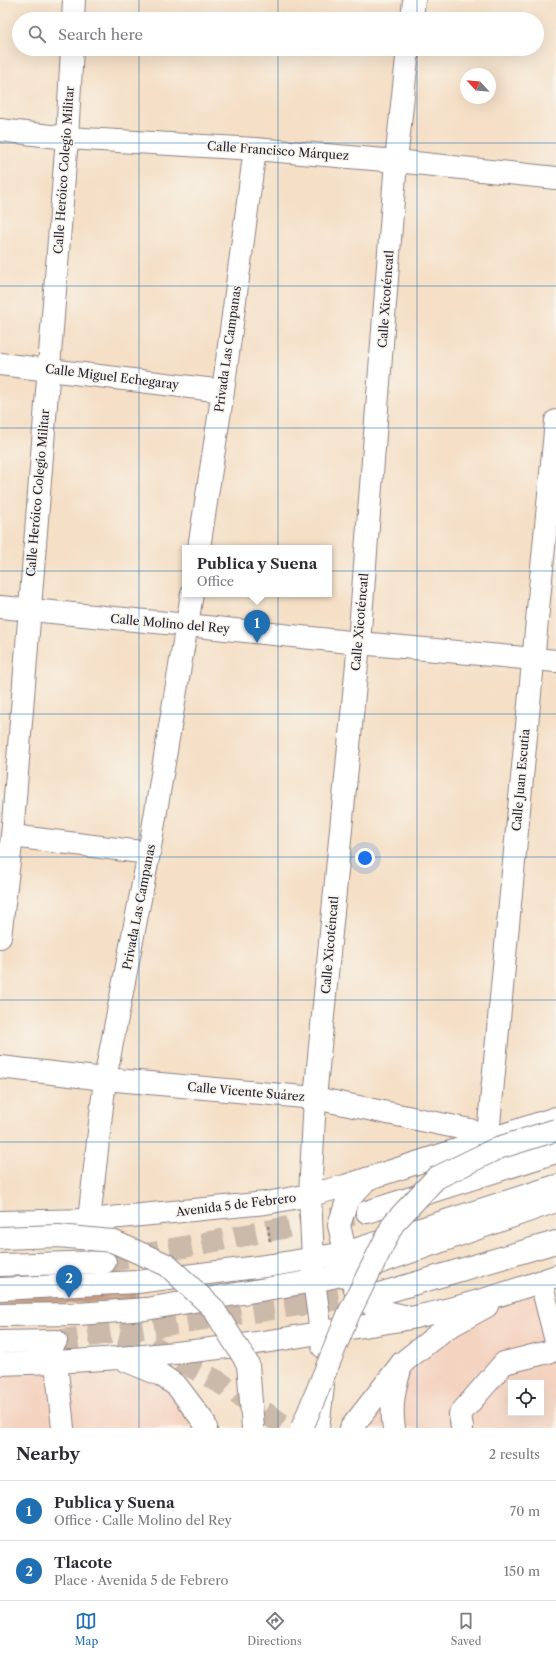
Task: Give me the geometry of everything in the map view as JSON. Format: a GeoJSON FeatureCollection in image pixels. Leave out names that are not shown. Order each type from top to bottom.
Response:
{"type":"FeatureCollection","features":[{"type":"Feature","properties":{"kind":"main road"},"geometry":{"type":"LineString","coordinates":[[73,12],[74,0]]}},
{"type":"Feature","properties":{"kind":"main road"},"geometry":{"type":"LineString","coordinates":[[413,12],[414,0]]}},
{"type":"Feature","properties":{"kind":"main road","name":"Calle Heróico Colegio Militar"},"geometry":{"type":"LineString","coordinates":[[0,937],[12,836],[28,611],[67,138],[72,56]]}},
{"type":"Feature","properties":{"kind":"main road","name":"Calle Xicoténcatl"},"geometry":{"type":"LineString","coordinates":[[318,1428],[323,1384],[324,1353],[320,1333],[314,1281],[310,1195],[315,1098],[359,644],[396,161],[407,56]]}},
{"type":"Feature","properties":{"kind":"main road","name":"Calle Francisco Márquez"},"geometry":{"type":"LineString","coordinates":[[0,130],[67,138],[255,149],[396,161],[556,178]]}},
{"type":"Feature","properties":{"kind":"main road","name":"Privada Las Campanas"},"geometry":{"type":"LineString","coordinates":[[199,545],[223,391],[255,149]]}},
{"type":"Feature","properties":{"kind":"main road","name":"Calle Miguel Echegaray"},"geometry":{"type":"LineString","coordinates":[[0,364],[223,391]]}},
{"type":"Feature","properties":{"kind":"main road","name":"Calle Juan Escutia"},"geometry":{"type":"LineString","coordinates":[[490,1140],[489,1124],[532,659],[556,421]]}},
{"type":"Feature","properties":{"kind":"main road","name":"Privada Las Campanas"},"geometry":{"type":"LineString","coordinates":[[89,1220],[105,1079],[149,853],[192,597]]}},
{"type":"Feature","properties":{"kind":"main road","name":"Calle Molino del Rey"},"geometry":{"type":"LineString","coordinates":[[0,607],[28,611],[188,625],[359,644],[556,661]]}},
{"type":"Feature","properties":{"kind":"main road"},"geometry":{"type":"LineString","coordinates":[[12,836],[149,853]]}},
{"type":"Feature","properties":{"kind":"main road","name":"Calle Vicente Suárez"},"geometry":{"type":"LineString","coordinates":[[0,1067],[105,1079],[315,1098],[470,1130],[490,1140]]}},
{"type":"Feature","properties":{"kind":"main road","name":"Avenida 5 de Febrero"},"geometry":{"type":"LineString","coordinates":[[0,1222],[89,1220],[266,1203],[310,1195],[367,1179],[556,1118]]}},
{"type":"Feature","properties":{"kind":"main road"},"geometry":{"type":"LineString","coordinates":[[302,1428],[349,1313],[393,1224],[436,1178],[498,1148],[556,1130]]}},
{"type":"Feature","properties":{"kind":"main road"},"geometry":{"type":"LineString","coordinates":[[367,1212],[556,1152]]}},
{"type":"Feature","properties":{"kind":"main road"},"geometry":{"type":"LineString","coordinates":[[367,1179],[347,1201],[339,1225],[347,1263],[355,1289],[377,1310],[412,1318]]}},
{"type":"Feature","properties":{"kind":"main road"},"geometry":{"type":"LineString","coordinates":[[0,1315],[78,1314],[146,1309],[314,1281],[347,1263],[556,1186]]}},
{"type":"Feature","properties":{"kind":"main road"},"geometry":{"type":"LineString","coordinates":[[0,1289],[137,1282],[314,1258],[347,1263],[556,1201]]}},
{"type":"Feature","properties":{"kind":"main road"},"geometry":{"type":"LineString","coordinates":[[0,1238],[58,1236],[112,1241],[167,1265],[212,1308],[248,1364],[253,1428]]}},
{"type":"Feature","properties":{"kind":"main road"},"geometry":{"type":"LineString","coordinates":[[379,1294],[556,1242]]}},
{"type":"Feature","properties":{"kind":"main road"},"geometry":{"type":"LineString","coordinates":[[0,1265],[105,1262]]}},
{"type":"Feature","properties":{"kind":"main road"},"geometry":{"type":"LineString","coordinates":[[0,1342],[56,1352],[119,1358],[269,1342],[412,1318],[518,1290],[548,1279],[556,1341]]}},
{"type":"Feature","properties":{"kind":"main road"},"geometry":{"type":"LineString","coordinates":[[351,1428],[402,1363],[445,1329],[518,1290]]}},
{"type":"Feature","properties":{"kind":"main road"},"geometry":{"type":"LineString","coordinates":[[462,1428],[460,1414],[504,1363],[556,1350]]}},
{"type":"Feature","properties":{"kind":"main road"},"geometry":{"type":"LineString","coordinates":[[0,1364],[56,1352]]}},
{"type":"Feature","properties":{"kind":"main road"},"geometry":{"type":"LineString","coordinates":[[56,1352],[69,1427]]}},
{"type":"Feature","properties":{"kind":"main road"},"geometry":{"type":"LineString","coordinates":[[119,1358],[161,1375],[177,1386],[204,1422],[206,1428]]}},
{"type":"Feature","properties":{"kind":"main road"},"geometry":{"type":"LineString","coordinates":[[394,1428],[392,1417],[394,1390],[402,1363]]}},
{"type":"Feature","properties":{"kind":"shaded area"},"geometry":{"type":"Polygon","coordinates":[[[556,1276],[556,1428],[374,1428],[358,1419],[445,1329],[556,1276]]]}},
{"type":"Feature","properties":{"kind":"shaded area"},"geometry":{"type":"Polygon","coordinates":[[[119,1358],[161,1375],[206,1428],[0,1428],[0,1364],[119,1358]]]}},
{"type":"Feature","properties":{"kind":"building"},"geometry":{"type":"Polygon","coordinates":[[[137,1290],[137,1301],[0,1307],[0,1295],[137,1290]]]}},
{"type":"Feature","properties":{"kind":"tunnel"},"geometry":{"type":"LineString","coordinates":[[105,1262],[367,1212]]}},
{"type":"Feature","properties":{"kind":"tunnel"},"geometry":{"type":"LineString","coordinates":[[56,1341],[374,1294]]}},
{"type":"Feature","properties":{"kind":"tunnel"},"geometry":{"type":"LineString","coordinates":[[119,1336],[146,1342],[219,1382],[288,1428]]}},
{"type":"Feature","properties":{"kind":"place","name":"Publica y Suena"},"geometry":{"type":"Point","coordinates":[257,643]}},
{"type":"Feature","properties":{"kind":"place","name":"Tlacote"},"geometry":{"type":"Point","coordinates":[69,1298]}}]}
